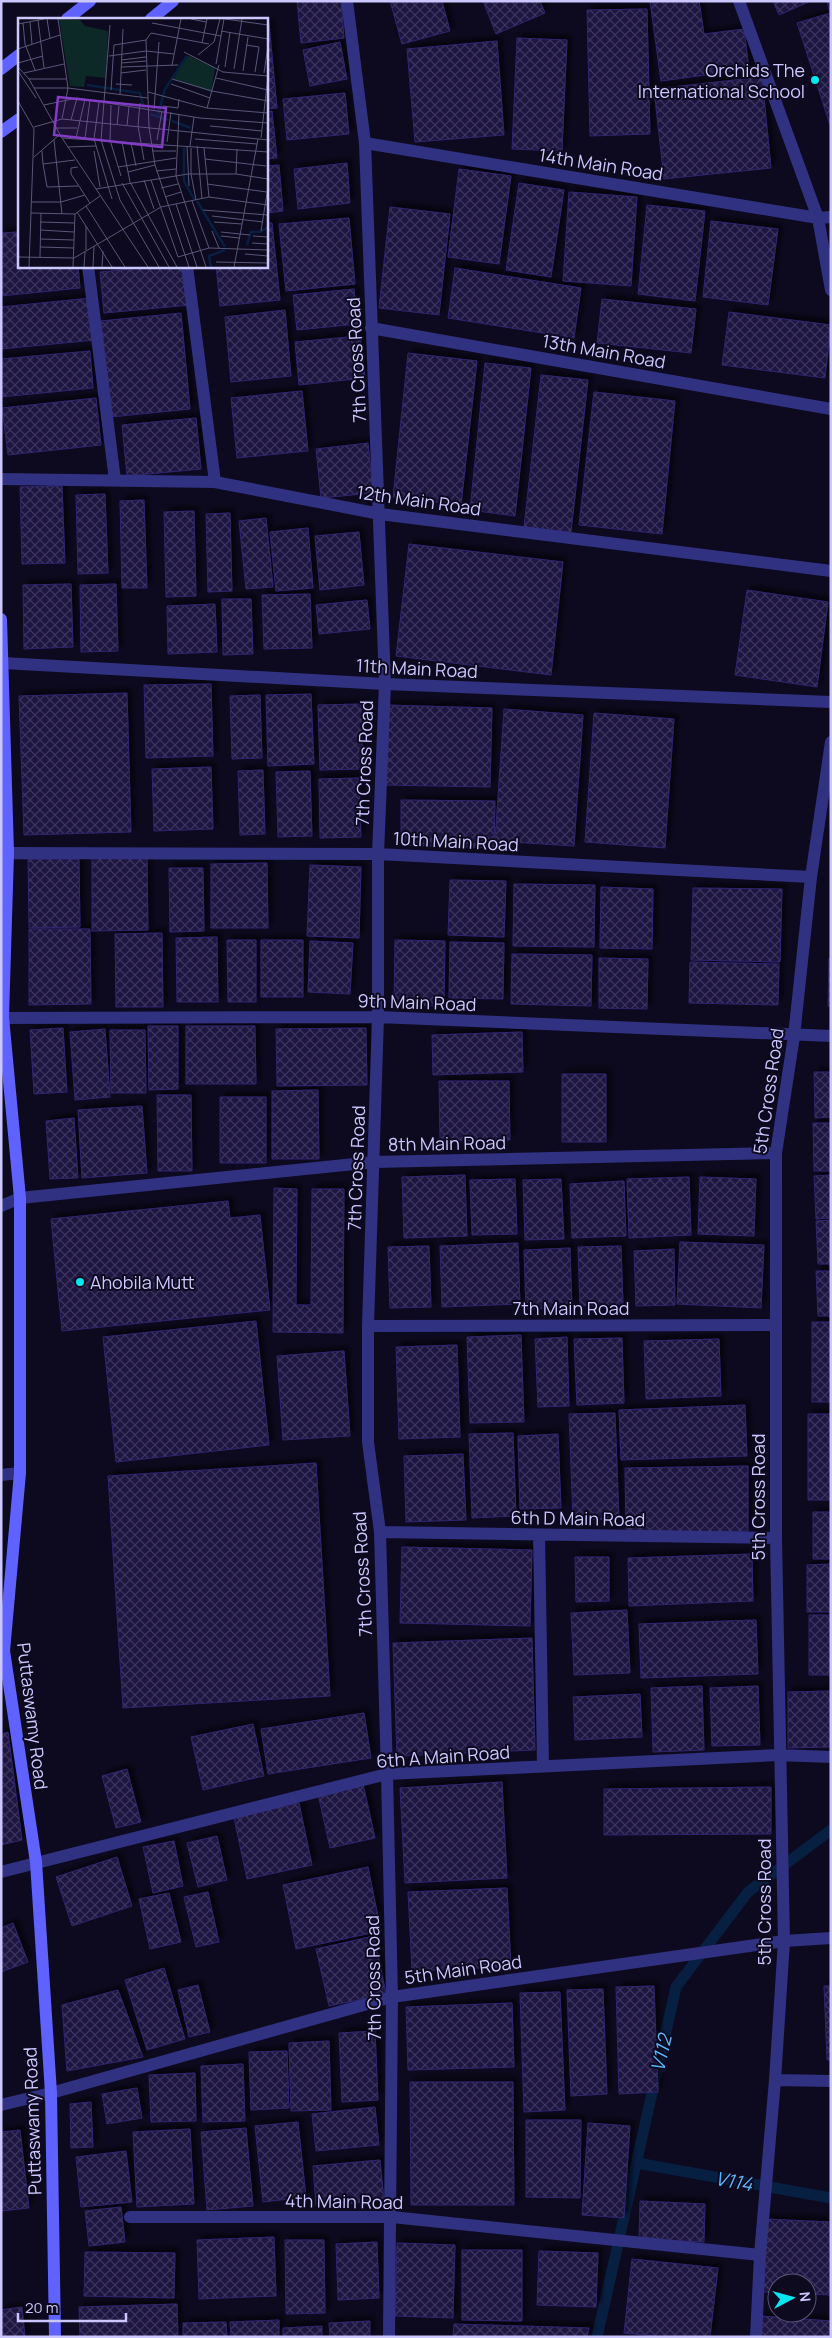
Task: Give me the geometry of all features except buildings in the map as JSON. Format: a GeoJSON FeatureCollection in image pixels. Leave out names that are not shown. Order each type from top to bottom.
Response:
{"type":"FeatureCollection","features":[{"type":"Feature","properties":{"kind":"main road"},"geometry":{"type":"LineString","coordinates":[[68,18],[90,1]]}},
{"type":"Feature","properties":{"kind":"main road"},"geometry":{"type":"LineString","coordinates":[[153,18],[174,1]]}},
{"type":"Feature","properties":{"kind":"main road"},"geometry":{"type":"LineString","coordinates":[[1,69],[18,57]]}},
{"type":"Feature","properties":{"kind":"main road"},"geometry":{"type":"LineString","coordinates":[[1,132],[18,120]]}},
{"type":"Feature","properties":{"kind":"main road","name":"Puttaswamy Road"},"geometry":{"type":"LineString","coordinates":[[1,619],[5,855],[2,1018],[20,1198],[20,1473],[3,1652],[36,1862],[51,2093],[55,2337]]}},
{"type":"Feature","properties":{"kind":"street","name":"7th Cross Road"},"geometry":{"type":"LineString","coordinates":[[347,1],[365,143],[385,684],[378,854],[378,1017],[368,1326],[368,1442],[380,1532],[388,1774],[392,1997],[392,2217],[389,2337]]}},
{"type":"Feature","properties":{"kind":"street"},"geometry":{"type":"LineString","coordinates":[[740,1],[824,217],[831,290]]}},
{"type":"Feature","properties":{"kind":"street","name":"14th Main Road"},"geometry":{"type":"LineString","coordinates":[[365,143],[824,217]]}},
{"type":"Feature","properties":{"kind":"street"},"geometry":{"type":"LineString","coordinates":[[88,268],[115,480]]}},
{"type":"Feature","properties":{"kind":"street"},"geometry":{"type":"LineString","coordinates":[[187,268],[215,482]]}},
{"type":"Feature","properties":{"kind":"street","name":"13th Main Road"},"geometry":{"type":"LineString","coordinates":[[371,328],[831,409]]}},
{"type":"Feature","properties":{"kind":"street","name":"12th Main Road"},"geometry":{"type":"LineString","coordinates":[[1,479],[215,482],[380,514],[831,571]]}},
{"type":"Feature","properties":{"kind":"street","name":"11th Main Road"},"geometry":{"type":"LineString","coordinates":[[3,663],[385,684],[831,702]]}},
{"type":"Feature","properties":{"kind":"street","name":"5th Cross Road"},"geometry":{"type":"LineString","coordinates":[[756,2337],[760,2255],[775,2080],[784,1941],[778,1754],[774,1325],[776,1153],[794,1036],[811,877],[831,742]]}},
{"type":"Feature","properties":{"kind":"street","name":"10th Main Road"},"geometry":{"type":"LineString","coordinates":[[5,855],[378,854],[811,877]]}},
{"type":"Feature","properties":{"kind":"street","name":"9th Main Road"},"geometry":{"type":"LineString","coordinates":[[2,1018],[378,1017],[794,1036],[831,1036]]}},
{"type":"Feature","properties":{"kind":"street","name":"8th Main Road"},"geometry":{"type":"LineString","coordinates":[[1,1206],[20,1198],[374,1162],[776,1153]]}},
{"type":"Feature","properties":{"kind":"street","name":"7th Main Road"},"geometry":{"type":"LineString","coordinates":[[368,1326],[774,1325]]}},
{"type":"Feature","properties":{"kind":"street"},"geometry":{"type":"LineString","coordinates":[[1,1475],[20,1473]]}},
{"type":"Feature","properties":{"kind":"street","name":"6th D Main Road"},"geometry":{"type":"LineString","coordinates":[[380,1532],[776,1538]]}},
{"type":"Feature","properties":{"kind":"street"},"geometry":{"type":"LineString","coordinates":[[539,1535],[543,1766]]}},
{"type":"Feature","properties":{"kind":"street","name":"6th A Main Road"},"geometry":{"type":"LineString","coordinates":[[1,1872],[388,1774],[778,1754],[831,1757]]}},
{"type":"Feature","properties":{"kind":"street","name":"5th Main Road"},"geometry":{"type":"LineString","coordinates":[[1,2105],[51,2093],[392,1997],[784,1941],[831,1938]]}},
{"type":"Feature","properties":{"kind":"street"},"geometry":{"type":"LineString","coordinates":[[775,2080],[831,2081]]}},
{"type":"Feature","properties":{"kind":"street","name":"4th Main Road"},"geometry":{"type":"LineString","coordinates":[[130,2217],[392,2217],[619,2242],[760,2255]]}},
{"type":"Feature","properties":{"kind":"waterway","name":"V112"},"geometry":{"type":"LineString","coordinates":[[597,2337],[676,1987],[748,1892],[831,1830]]}},
{"type":"Feature","properties":{"kind":"waterway","name":"V114"},"geometry":{"type":"LineString","coordinates":[[637,2163],[831,2198]]}},
{"type":"Feature","properties":{"kind":"place","name":"Orchids The International School"},"geometry":{"type":"Point","coordinates":[815,80]}},
{"type":"Feature","properties":{"kind":"place","name":"Ahobila Mutt"},"geometry":{"type":"Point","coordinates":[80,1282]}}]}
